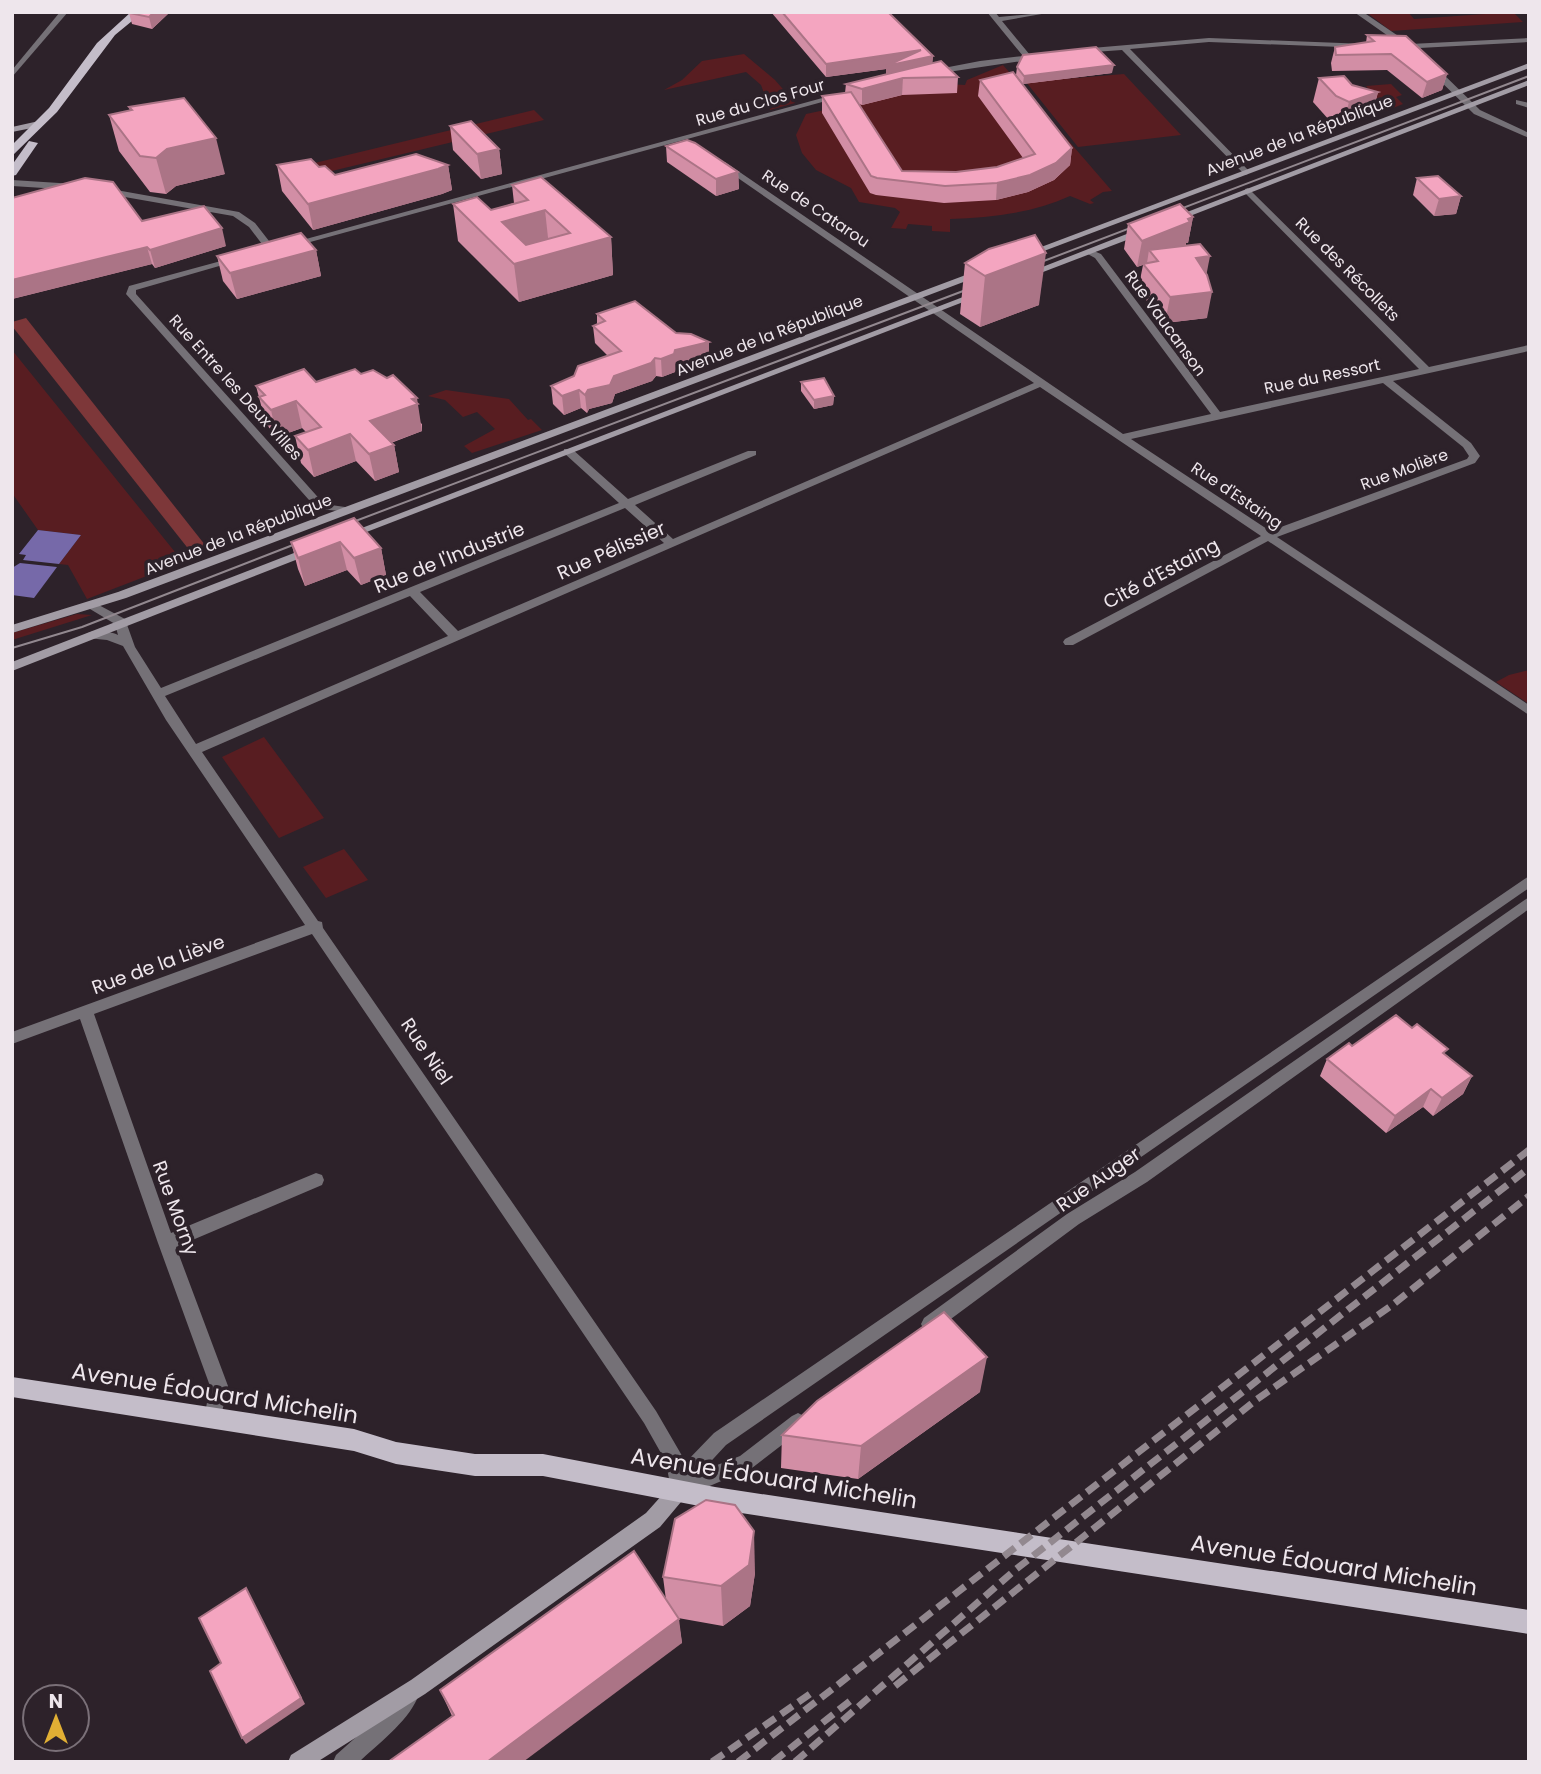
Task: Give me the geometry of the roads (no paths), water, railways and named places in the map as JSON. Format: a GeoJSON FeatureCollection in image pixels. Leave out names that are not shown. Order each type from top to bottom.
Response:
{"type":"FeatureCollection","features":[{"type":"Feature","properties":{"kind":"main road"},"geometry":{"type":"LineString","coordinates":[[12,173],[40,133],[42,112],[89,46],[129,12]]}},
{"type":"Feature","properties":{"kind":"main road"},"geometry":{"type":"LineString","coordinates":[[12,153],[25,134],[52,111],[103,38],[138,12]]}},
{"type":"Feature","properties":{"kind":"main road","name":"Avenue de la République"},"geometry":{"type":"LineString","coordinates":[[1017,258],[1529,65]]}},
{"type":"Feature","properties":{"kind":"main road","name":"Avenue de la République"},"geometry":{"type":"LineString","coordinates":[[1166,222],[1529,82]]}},
{"type":"Feature","properties":{"kind":"main road"},"geometry":{"type":"LineString","coordinates":[[12,131],[40,122]]}},
{"type":"Feature","properties":{"kind":"main road"},"geometry":{"type":"LineString","coordinates":[[1018,279],[1153,227]]}},
{"type":"Feature","properties":{"kind":"main road","name":"Avenue de la République"},"geometry":{"type":"LineString","coordinates":[[14,627],[91,606],[994,267]]}},
{"type":"Feature","properties":{"kind":"main road","name":"Avenue de la République"},"geometry":{"type":"LineString","coordinates":[[332,542],[932,308],[988,291]]}},
{"type":"Feature","properties":{"kind":"main road"},"geometry":{"type":"LineString","coordinates":[[12,667],[121,622],[319,547]]}},
{"type":"Feature","properties":{"kind":"main road","name":"Avenue Édouard Michelin"},"geometry":{"type":"LineString","coordinates":[[12,1387],[354,1440],[396,1452],[475,1465],[543,1465],[863,1522],[1529,1622]]}},
{"type":"Feature","properties":{"kind":"main road"},"geometry":{"type":"LineString","coordinates":[[298,1762],[418,1687],[653,1520],[679,1490]]}},
{"type":"Feature","properties":{"kind":"street"},"geometry":{"type":"LineString","coordinates":[[12,75],[64,12]]}},
{"type":"Feature","properties":{"kind":"street"},"geometry":{"type":"LineString","coordinates":[[994,15],[1049,12]]}},
{"type":"Feature","properties":{"kind":"street"},"geometry":{"type":"LineString","coordinates":[[1358,12],[1420,56]]}},
{"type":"Feature","properties":{"kind":"street"},"geometry":{"type":"LineString","coordinates":[[994,15],[1028,57]]}},
{"type":"Feature","properties":{"kind":"street"},"geometry":{"type":"LineString","coordinates":[[1069,52],[1209,40],[1374,46]]}},
{"type":"Feature","properties":{"kind":"street"},"geometry":{"type":"LineString","coordinates":[[1386,47],[1412,48],[1529,40]]}},
{"type":"Feature","properties":{"kind":"street"},"geometry":{"type":"LineString","coordinates":[[1124,47],[1245,172]]}},
{"type":"Feature","properties":{"kind":"street"},"geometry":{"type":"LineString","coordinates":[[921,76],[980,63],[1046,55]]}},
{"type":"Feature","properties":{"kind":"street"},"geometry":{"type":"LineString","coordinates":[[1427,64],[1469,105],[1529,136]]}},
{"type":"Feature","properties":{"kind":"street","name":"Rue du Clos Four"},"geometry":{"type":"LineString","coordinates":[[132,288],[851,93]]}},
{"type":"Feature","properties":{"kind":"street"},"geometry":{"type":"LineString","coordinates":[[1519,102],[1529,106]]}},
{"type":"Feature","properties":{"kind":"street"},"geometry":{"type":"LineString","coordinates":[[685,139],[700,149]]}},
{"type":"Feature","properties":{"kind":"street","name":"Rue de Catarou"},"geometry":{"type":"LineString","coordinates":[[719,162],[932,308]]}},
{"type":"Feature","properties":{"kind":"street"},"geometry":{"type":"LineString","coordinates":[[12,183],[87,189],[236,214],[252,225],[262,252]]}},
{"type":"Feature","properties":{"kind":"street","name":"Rue des Récollets"},"geometry":{"type":"LineString","coordinates":[[1248,191],[1426,370]]}},
{"type":"Feature","properties":{"kind":"street","name":"Rue Vaucanson"},"geometry":{"type":"LineString","coordinates":[[1089,252],[1098,256],[1217,415]]}},
{"type":"Feature","properties":{"kind":"street","name":"Rue Entre les Deux Villes"},"geometry":{"type":"LineString","coordinates":[[132,288],[131,294],[321,507]]}},
{"type":"Feature","properties":{"kind":"street","name":"Rue d'Estaing"},"geometry":{"type":"LineString","coordinates":[[932,308],[1529,711]]}},
{"type":"Feature","properties":{"kind":"street","name":"Rue du Ressort"},"geometry":{"type":"LineString","coordinates":[[1122,437],[1529,348]]}},
{"type":"Feature","properties":{"kind":"street","name":"Rue Molière"},"geometry":{"type":"LineString","coordinates":[[1270,536],[1471,461],[1475,456],[1467,445],[1384,379]]}},
{"type":"Feature","properties":{"kind":"street","name":"Rue Pélissier"},"geometry":{"type":"LineString","coordinates":[[195,750],[1042,383]]}},
{"type":"Feature","properties":{"kind":"street"},"geometry":{"type":"LineString","coordinates":[[568,451],[673,544]]}},
{"type":"Feature","properties":{"kind":"street","name":"Rue de l'Industrie"},"geometry":{"type":"LineString","coordinates":[[160,693],[752,453]]}},
{"type":"Feature","properties":{"kind":"street"},"geometry":{"type":"LineString","coordinates":[[315,522],[321,507],[348,510]]}},
{"type":"Feature","properties":{"kind":"street","name":"Cité d'Estaing"},"geometry":{"type":"LineString","coordinates":[[1069,642],[1270,536]]}},
{"type":"Feature","properties":{"kind":"street"},"geometry":{"type":"LineString","coordinates":[[412,591],[457,638]]}},
{"type":"Feature","properties":{"kind":"street"},"geometry":{"type":"LineString","coordinates":[[91,606],[121,622]]}},
{"type":"Feature","properties":{"kind":"street","name":"Rue Niel"},"geometry":{"type":"LineString","coordinates":[[121,622],[125,643],[160,693],[171,717],[317,926],[650,1417],[675,1460],[679,1490]]}},
{"type":"Feature","properties":{"kind":"street"},"geometry":{"type":"LineString","coordinates":[[91,635],[109,636],[125,643]]}},
{"type":"Feature","properties":{"kind":"street","name":"Rue Auger"},"geometry":{"type":"LineString","coordinates":[[679,1490],[684,1477],[720,1439],[1529,881]]}},
{"type":"Feature","properties":{"kind":"street"},"geometry":{"type":"LineString","coordinates":[[915,1334],[1073,1219],[1141,1177],[1529,902]]}},
{"type":"Feature","properties":{"kind":"street","name":"Rue de la Liève"},"geometry":{"type":"LineString","coordinates":[[12,1038],[317,926]]}},
{"type":"Feature","properties":{"kind":"street","name":"Rue Morny"},"geometry":{"type":"LineString","coordinates":[[85,1012],[219,1386],[213,1419]]}},
{"type":"Feature","properties":{"kind":"street"},"geometry":{"type":"LineString","coordinates":[[166,1243],[316,1180]]}},
{"type":"Feature","properties":{"kind":"street"},"geometry":{"type":"LineString","coordinates":[[679,1490],[746,1462],[813,1409]]}},
{"type":"Feature","properties":{"kind":"street"},"geometry":{"type":"LineString","coordinates":[[343,1762],[380,1730],[418,1687]]}},
{"type":"Feature","properties":{"kind":"tram line"},"geometry":{"type":"LineString","coordinates":[[1028,267],[1529,76]]}},
{"type":"Feature","properties":{"kind":"tram line"},"geometry":{"type":"LineString","coordinates":[[337,528],[979,285]]}},
{"type":"Feature","properties":{"kind":"tram line"},"geometry":{"type":"LineString","coordinates":[[12,648],[82,627],[311,538]]}},
{"type":"Feature","properties":{"kind":"railway"},"geometry":{"type":"LineString","coordinates":[[738,1762],[1529,1150]]}},
{"type":"Feature","properties":{"kind":"railway"},"geometry":{"type":"LineString","coordinates":[[795,1762],[1015,1570],[1529,1168]]}},
{"type":"Feature","properties":{"kind":"railway"},"geometry":{"type":"LineString","coordinates":[[895,1686],[1256,1400],[1391,1306],[1529,1196]]}},
{"type":"Feature","properties":{"kind":"railway"},"geometry":{"type":"LineString","coordinates":[[712,1762],[810,1694]]}},
{"type":"Feature","properties":{"kind":"railway"},"geometry":{"type":"LineString","coordinates":[[773,1762],[850,1701]]}}]}
